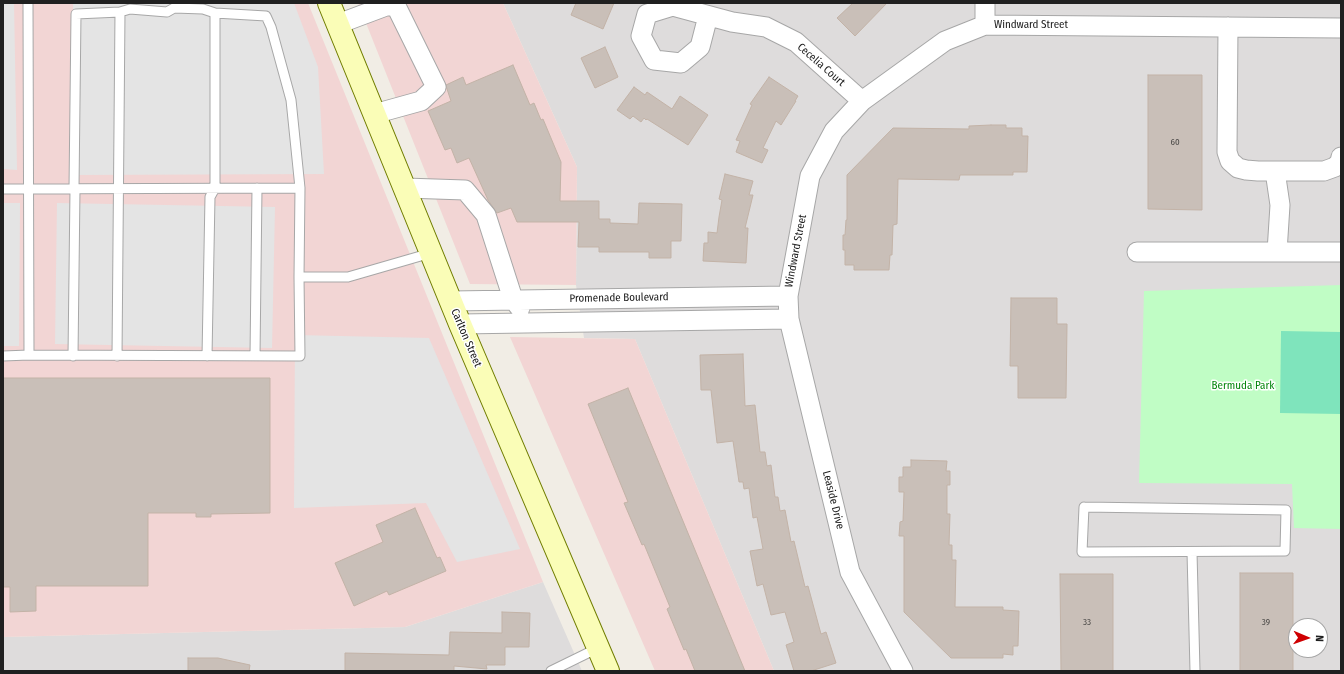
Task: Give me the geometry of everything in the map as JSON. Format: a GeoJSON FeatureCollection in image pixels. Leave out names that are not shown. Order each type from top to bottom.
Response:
{"type":"FeatureCollection","features":[{"type":"Feature","properties":{"kind":"main road","name":"Carlton Street"},"geometry":{"type":"LineString","coordinates":[[329,3],[460,324],[608,671]]}},
{"type":"Feature","properties":{"kind":"street"},"geometry":{"type":"LineString","coordinates":[[985,25],[986,3]]}},
{"type":"Feature","properties":{"kind":"street"},"geometry":{"type":"LineString","coordinates":[[338,24],[386,6],[396,6],[436,87],[421,101],[374,114]]}},
{"type":"Feature","properties":{"kind":"street","name":"Cecelia Court"},"geometry":{"type":"LineString","coordinates":[[708,16],[732,22],[766,27],[796,42],[862,101]]}},
{"type":"Feature","properties":{"kind":"street","name":"Windward Street"},"geometry":{"type":"LineString","coordinates":[[790,319],[788,296],[810,176],[834,131],[862,101],[945,41],[985,25],[1341,28]]}},
{"type":"Feature","properties":{"kind":"street"},"geometry":{"type":"LineString","coordinates":[[1228,27],[1227,152],[1230,161],[1238,168],[1252,170],[1324,172],[1335,167],[1340,162],[1341,157]]}},
{"type":"Feature","properties":{"kind":"street"},"geometry":{"type":"LineString","coordinates":[[1276,171],[1280,205],[1277,252]]}},
{"type":"Feature","properties":{"kind":"street"},"geometry":{"type":"LineString","coordinates":[[405,188],[465,190],[486,215],[514,300],[531,323]]}},
{"type":"Feature","properties":{"kind":"street"},"geometry":{"type":"LineString","coordinates":[[1137,252],[1341,252]]}},
{"type":"Feature","properties":{"kind":"street","name":"Promenade Boulevard"},"geometry":{"type":"LineString","coordinates":[[451,301],[788,296]]}},
{"type":"Feature","properties":{"kind":"street"},"geometry":{"type":"LineString","coordinates":[[460,324],[790,319]]}},
{"type":"Feature","properties":{"kind":"street","name":"Leaside Drive"},"geometry":{"type":"LineString","coordinates":[[790,319],[850,572],[903,671]]}},
{"type":"Feature","properties":{"kind":"lane"},"geometry":{"type":"LineString","coordinates":[[28,3],[28,355]]}},
{"type":"Feature","properties":{"kind":"lane"},"geometry":{"type":"LineString","coordinates":[[3,356],[28,355],[73,356],[300,356],[300,188],[291,100],[271,26],[266,16],[215,13],[204,9],[174,8],[167,12],[130,9],[120,12],[76,14],[73,356]]}},
{"type":"Feature","properties":{"kind":"lane"},"geometry":{"type":"LineString","coordinates":[[117,356],[120,12]]}},
{"type":"Feature","properties":{"kind":"lane"},"geometry":{"type":"LineString","coordinates":[[207,356],[210,198],[215,188],[215,13]]}},
{"type":"Feature","properties":{"kind":"lane"},"geometry":{"type":"LineString","coordinates":[[255,356],[257,188]]}},
{"type":"Feature","properties":{"kind":"lane"},"geometry":{"type":"LineString","coordinates":[[3,189],[300,188]]}},
{"type":"Feature","properties":{"kind":"lane"},"geometry":{"type":"LineString","coordinates":[[299,277],[348,277],[431,253]]}},
{"type":"Feature","properties":{"kind":"lane"},"geometry":{"type":"LineString","coordinates":[[1084,506],[1286,510],[1286,551],[1192,552],[1082,552],[1084,506]]}},
{"type":"Feature","properties":{"kind":"lane"},"geometry":{"type":"LineString","coordinates":[[1192,552],[1195,671]]}},
{"type":"Feature","properties":{"kind":"lane"},"geometry":{"type":"LineString","coordinates":[[551,671],[598,648]]}},
{"type":"Feature","properties":{"kind":"shaded area"},"geometry":{"type":"Polygon","coordinates":[[[3,3],[308,3],[543,582],[405,627],[3,637],[3,3]]]}},
{"type":"Feature","properties":{"kind":"shaded area"},"geometry":{"type":"Polygon","coordinates":[[[3,3],[14,3],[17,170],[3,169],[3,3]]]}},
{"type":"Feature","properties":{"kind":"shaded area"},"geometry":{"type":"Polygon","coordinates":[[[73,3],[294,3],[318,67],[324,174],[76,175],[73,3]]]}},
{"type":"Feature","properties":{"kind":"shaded area"},"geometry":{"type":"Polygon","coordinates":[[[358,3],[503,3],[577,167],[576,285],[470,284],[358,3]]]}},
{"type":"Feature","properties":{"kind":"shaded area"},"geometry":{"type":"Polygon","coordinates":[[[503,3],[1341,3],[1341,671],[774,671],[635,339],[584,338],[576,285],[577,167],[503,3]]]}},
{"type":"Feature","properties":{"kind":"shaded area"},"geometry":{"type":"Polygon","coordinates":[[[3,203],[20,203],[19,346],[3,346],[3,203]]]}},
{"type":"Feature","properties":{"kind":"shaded area"},"geometry":{"type":"Polygon","coordinates":[[[57,203],[275,207],[272,348],[55,344],[57,203]]]}},
{"type":"Feature","properties":{"kind":"shaded area"},"geometry":{"type":"Polygon","coordinates":[[[295,335],[429,338],[520,549],[457,562],[426,503],[294,508],[295,335]]]}},
{"type":"Feature","properties":{"kind":"shaded area"},"geometry":{"type":"Polygon","coordinates":[[[510,337],[635,339],[774,671],[655,671],[510,337]]]}},
{"type":"Feature","properties":{"kind":"shaded area"},"geometry":{"type":"Polygon","coordinates":[[[543,582],[582,671],[3,671],[3,637],[405,627],[543,582]]]}},
{"type":"Feature","properties":{"kind":"green space","name":"Bermuda Park"},"geometry":{"type":"Polygon","coordinates":[[[1341,285],[1341,529],[1294,528],[1292,484],[1139,483],[1144,291],[1341,285]]]}},
{"type":"Feature","properties":{"kind":"green space"},"geometry":{"type":"Polygon","coordinates":[[[1281,331],[1341,332],[1341,414],[1280,413],[1281,331]]]}},
{"type":"Feature","properties":{"kind":"building"},"geometry":{"type":"Polygon","coordinates":[[[576,3],[614,3],[603,29],[571,15],[576,3]]]}},
{"type":"Feature","properties":{"kind":"building"},"geometry":{"type":"Polygon","coordinates":[[[853,3],[887,3],[855,36],[837,18],[853,3]]]}},
{"type":"Feature","properties":{"kind":"building"},"geometry":{"type":"Polygon","coordinates":[[[605,47],[618,77],[595,88],[581,58],[605,47]]]}},
{"type":"Feature","properties":{"kind":"building"},"geometry":{"type":"Polygon","coordinates":[[[513,65],[530,105],[534,103],[541,120],[543,119],[561,162],[560,201],[599,201],[599,219],[610,219],[610,223],[638,224],[639,203],[682,204],[681,241],[671,241],[671,258],[649,258],[649,252],[599,252],[599,247],[578,247],[579,222],[517,222],[511,208],[497,213],[488,200],[469,158],[457,163],[451,148],[445,150],[428,111],[451,101],[446,85],[463,77],[466,85],[513,65]]]}},
{"type":"Feature","properties":{"kind":"building"},"geometry":{"type":"Polygon","coordinates":[[[1148,75],[1202,75],[1202,210],[1148,209],[1148,75]]]}},
{"type":"Feature","properties":{"kind":"building"},"geometry":{"type":"Polygon","coordinates":[[[769,77],[798,96],[781,125],[776,121],[763,148],[768,150],[762,163],[736,152],[740,141],[736,140],[752,105],[750,104],[769,77]]]}},
{"type":"Feature","properties":{"kind":"building"},"geometry":{"type":"Polygon","coordinates":[[[634,87],[645,95],[647,92],[672,109],[680,96],[708,115],[688,145],[647,119],[646,120],[644,118],[641,122],[633,116],[630,119],[617,110],[634,87]]]}},
{"type":"Feature","properties":{"kind":"building"},"geometry":{"type":"Polygon","coordinates":[[[1006,125],[1006,128],[1022,128],[1022,136],[1028,136],[1027,172],[1013,172],[1013,175],[960,175],[959,180],[898,179],[897,224],[893,225],[892,255],[890,255],[889,270],[854,270],[854,265],[845,265],[843,235],[845,235],[847,220],[847,175],[893,128],[969,129],[969,126],[1006,125]]]}},
{"type":"Feature","properties":{"kind":"building"},"geometry":{"type":"Polygon","coordinates":[[[725,174],[753,181],[749,195],[753,195],[745,228],[748,228],[746,263],[703,261],[704,243],[708,243],[708,232],[717,233],[722,200],[719,199],[725,174]]]}},
{"type":"Feature","properties":{"kind":"building"},"geometry":{"type":"Polygon","coordinates":[[[1011,298],[1057,298],[1057,324],[1067,324],[1066,398],[1018,398],[1018,366],[1010,366],[1011,298]]]}},
{"type":"Feature","properties":{"kind":"building"},"geometry":{"type":"Polygon","coordinates":[[[743,354],[745,406],[755,405],[760,452],[765,452],[767,466],[771,465],[775,497],[778,497],[780,511],[785,510],[791,542],[794,541],[805,587],[808,586],[821,634],[826,632],[836,663],[811,671],[794,671],[786,645],[794,642],[785,612],[771,615],[763,584],[757,586],[750,551],[763,549],[757,517],[753,518],[749,488],[744,489],[743,482],[739,482],[733,441],[717,443],[711,390],[701,390],[700,355],[743,354]]]}},
{"type":"Feature","properties":{"kind":"building"},"geometry":{"type":"Polygon","coordinates":[[[3,378],[270,378],[270,513],[211,514],[211,517],[196,517],[196,513],[148,513],[148,586],[36,586],[36,611],[10,612],[10,587],[3,587],[3,378]]]}},
{"type":"Feature","properties":{"kind":"building"},"geometry":{"type":"Polygon","coordinates":[[[628,388],[745,671],[695,671],[686,649],[684,650],[667,609],[670,607],[644,544],[642,545],[624,503],[628,502],[588,404],[628,388]]]}},
{"type":"Feature","properties":{"kind":"building"},"geometry":{"type":"Polygon","coordinates":[[[911,460],[947,461],[946,471],[950,471],[950,485],[947,485],[947,514],[950,514],[949,545],[952,545],[952,560],[956,560],[955,607],[1003,607],[1003,610],[1019,611],[1018,646],[1013,646],[1013,655],[1003,654],[1003,658],[951,658],[904,612],[904,536],[899,536],[900,522],[903,521],[904,492],[899,492],[899,477],[903,477],[903,467],[911,467],[911,460]]]}},
{"type":"Feature","properties":{"kind":"building"},"geometry":{"type":"Polygon","coordinates":[[[415,508],[437,558],[440,557],[446,571],[389,595],[387,591],[354,606],[335,563],[383,542],[376,525],[415,508]]]}},
{"type":"Feature","properties":{"kind":"building"},"geometry":{"type":"Polygon","coordinates":[[[1240,573],[1293,573],[1293,618],[1288,618],[1288,658],[1293,658],[1293,671],[1240,671],[1240,573]]]}},
{"type":"Feature","properties":{"kind":"building"},"geometry":{"type":"Polygon","coordinates":[[[1060,574],[1113,574],[1113,671],[1061,671],[1060,574]]]}},
{"type":"Feature","properties":{"kind":"building"},"geometry":{"type":"Polygon","coordinates":[[[502,612],[530,613],[529,647],[505,647],[505,665],[486,665],[487,669],[454,666],[454,671],[345,671],[345,653],[449,655],[450,632],[502,633],[502,612]]]}},
{"type":"Feature","properties":{"kind":"building"},"geometry":{"type":"Polygon","coordinates":[[[188,658],[218,658],[250,665],[249,671],[188,671],[188,658]]]}}]}
